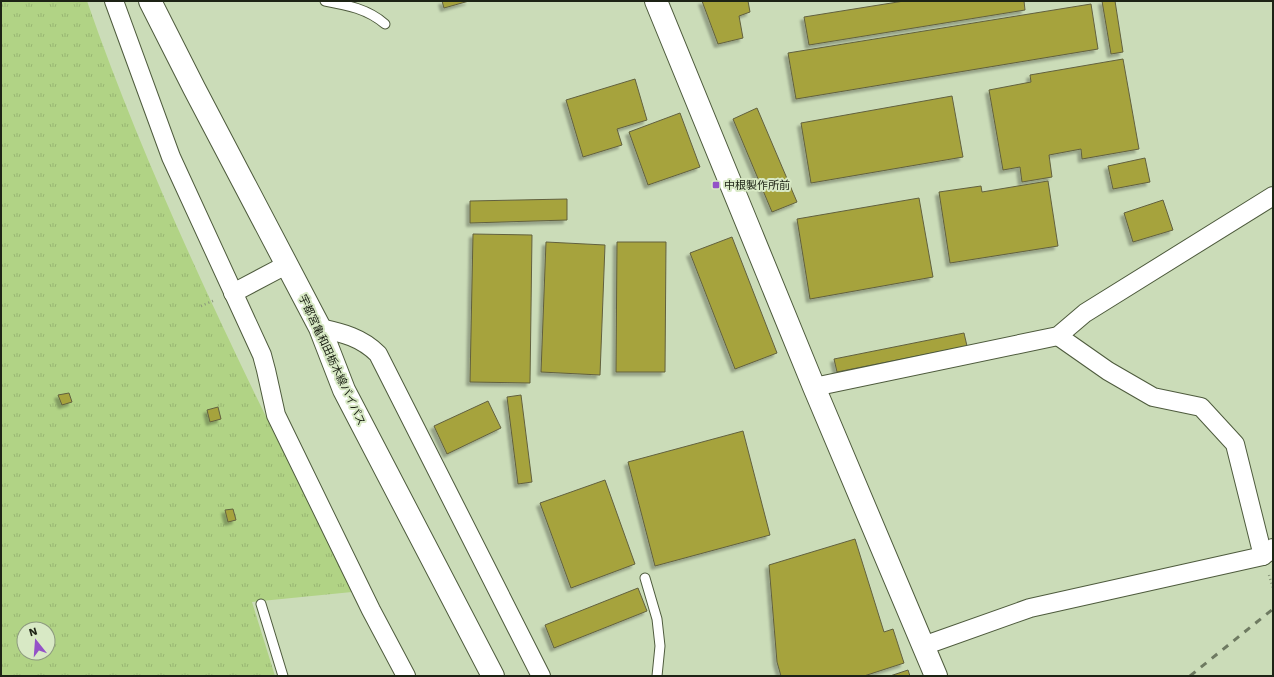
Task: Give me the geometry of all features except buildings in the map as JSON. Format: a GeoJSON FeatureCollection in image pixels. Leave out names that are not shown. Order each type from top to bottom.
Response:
{"type":"FeatureCollection","features":[{"type":"Feature","properties":{"kind":"main road","name":"宇都宮亀和田栃木線バイパス"},"geometry":{"type":"LineString","coordinates":[[150,1],[320,328],[344,390],[494,676]]}},
{"type":"Feature","properties":{"kind":"main road"},"geometry":{"type":"LineString","coordinates":[[656,1],[814,388],[936,676]]}},
{"type":"Feature","properties":{"kind":"street"},"geometry":{"type":"LineString","coordinates":[[114,1],[171,157],[262,355],[276,415],[371,610],[406,676]]}},
{"type":"Feature","properties":{"kind":"street"},"geometry":{"type":"LineString","coordinates":[[814,388],[1058,336],[1085,313],[1273,196]]}},
{"type":"Feature","properties":{"kind":"street"},"geometry":{"type":"LineString","coordinates":[[233,293],[286,265]]}},
{"type":"Feature","properties":{"kind":"street"},"geometry":{"type":"LineString","coordinates":[[320,328],[346,334],[360,340],[372,347],[378,354],[541,676]]}},
{"type":"Feature","properties":{"kind":"street"},"geometry":{"type":"LineString","coordinates":[[923,646],[1030,608],[1268,552],[1235,444],[1201,407],[1153,397],[1108,371],[1058,336]]}},
{"type":"Feature","properties":{"kind":"lane"},"geometry":{"type":"LineString","coordinates":[[325,1],[350,6],[376,16],[385,24]]}},
{"type":"Feature","properties":{"kind":"lane"},"geometry":{"type":"LineString","coordinates":[[645,578],[657,619],[660,646],[657,676]]}},
{"type":"Feature","properties":{"kind":"lane"},"geometry":{"type":"LineString","coordinates":[[261,604],[283,676]]}},
{"type":"Feature","properties":{"kind":"green space"},"geometry":{"type":"Polygon","coordinates":[[[1,1],[87,1],[145,152],[210,300],[352,592],[252,602],[275,676],[1,676],[1,1]]]}},
{"type":"Feature","properties":{"kind":"railway"},"geometry":{"type":"LineString","coordinates":[[1190,676],[1273,609]]}},
{"type":"Feature","properties":{"kind":"place","name":"中根製作所前"},"geometry":{"type":"Point","coordinates":[716,185]}}]}
